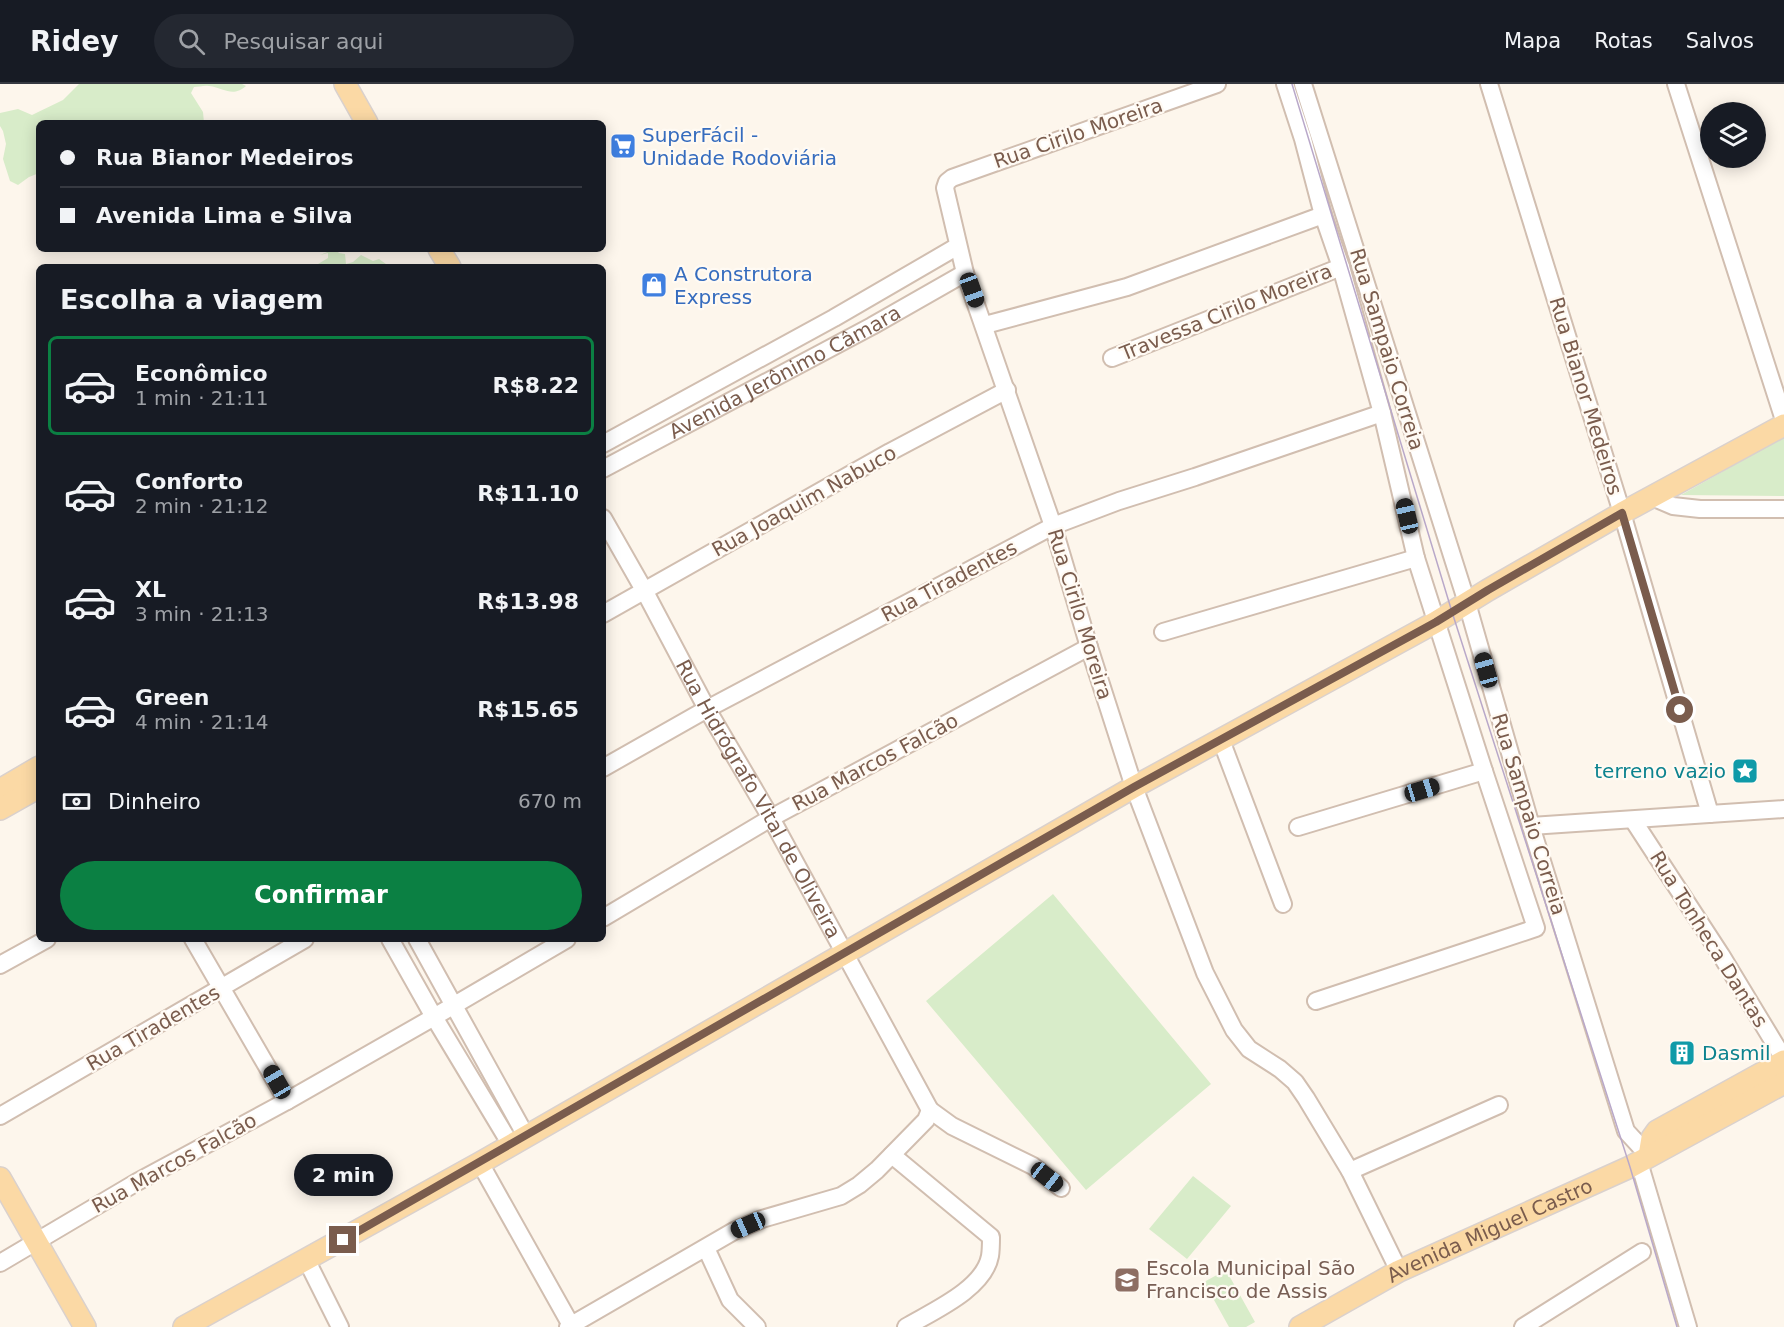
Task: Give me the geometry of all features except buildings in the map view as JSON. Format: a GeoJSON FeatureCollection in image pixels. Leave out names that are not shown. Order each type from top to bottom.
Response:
{"type":"FeatureCollection","features":[{"type":"Feature","properties":{"kind":"main road"},"geometry":{"type":"LineString","coordinates":[[345,84],[365,120]]}},
{"type":"Feature","properties":{"kind":"main road"},"geometry":{"type":"LineString","coordinates":[[184,1327],[307,1261],[480,1163],[1134,787],[1436,622],[1652,496],[1784,425]]}},
{"type":"Feature","properties":{"kind":"main road"},"geometry":{"type":"LineString","coordinates":[[0,790],[36,769]]}},
{"type":"Feature","properties":{"kind":"main road"},"geometry":{"type":"LineString","coordinates":[[0,809],[36,789]]}},
{"type":"Feature","properties":{"kind":"main road"},"geometry":{"type":"LineString","coordinates":[[1669,1132],[1784,1060]]}},
{"type":"Feature","properties":{"kind":"main road"},"geometry":{"type":"LineString","coordinates":[[1644,1159],[1652,1138],[1784,1083]]}},
{"type":"Feature","properties":{"kind":"main road","name":"Avenida Miguel Castro"},"geometry":{"type":"LineString","coordinates":[[1300,1327],[1399,1271],[1644,1159]]}},
{"type":"Feature","properties":{"kind":"main road"},"geometry":{"type":"LineString","coordinates":[[0,1178],[85,1327]]}},
{"type":"Feature","properties":{"kind":"street","name":"Rua Cirilo Moreira"},"geometry":{"type":"LineString","coordinates":[[1217,84],[950,179],[945,189],[965,273],[985,325],[1053,526],[1134,787],[1205,973],[1234,1030],[1249,1049],[1280,1069],[1295,1082],[1306,1098],[1350,1171],[1399,1271]]}},
{"type":"Feature","properties":{"kind":"street","name":"Rua Sampaio Correia"},"geometry":{"type":"LineString","coordinates":[[1285,84],[1383,413],[1416,558],[1536,928],[1316,1001]]}},
{"type":"Feature","properties":{"kind":"street","name":"Rua Bianor Medeiros"},"geometry":{"type":"LineString","coordinates":[[1489,84],[1622,513],[1710,813]]}},
{"type":"Feature","properties":{"kind":"street"},"geometry":{"type":"LineString","coordinates":[[1676,84],[1784,420]]}},
{"type":"Feature","properties":{"kind":"street","name":"Rua Sampaio Correia"},"geometry":{"type":"LineString","coordinates":[[1305,85],[1467,603],[1531,826],[1626,1131],[1644,1159],[1688,1327]]}},
{"type":"Feature","properties":{"kind":"street"},"geometry":{"type":"LineString","coordinates":[[985,325],[1127,287],[1323,215]]}},
{"type":"Feature","properties":{"kind":"street","name":"Avenida Jerônimo Câmara"},"geometry":{"type":"LineString","coordinates":[[606,442],[834,318],[958,246]]}},
{"type":"Feature","properties":{"kind":"street","name":"Travessa Cirilo Moreira"},"geometry":{"type":"LineString","coordinates":[[1112,358],[1341,267]]}},
{"type":"Feature","properties":{"kind":"street","name":"Avenida Jerônimo Câmara"},"geometry":{"type":"LineString","coordinates":[[606,467],[872,326],[965,273]]}},
{"type":"Feature","properties":{"kind":"street","name":"Rua Joaquim Nabuco"},"geometry":{"type":"LineString","coordinates":[[606,612],[890,452],[1007,390]]}},
{"type":"Feature","properties":{"kind":"street","name":"Rua Tiradentes"},"geometry":{"type":"LineString","coordinates":[[606,766],[707,709],[1053,526],[1119,501],[1383,413]]}},
{"type":"Feature","properties":{"kind":"street"},"geometry":{"type":"LineString","coordinates":[[1652,496],[1673,506],[1700,509],[1784,509]]}},
{"type":"Feature","properties":{"kind":"street","name":"Rua Hidrógrafo Vital de Oliveira"},"geometry":{"type":"LineString","coordinates":[[606,523],[707,709],[771,818],[930,1110]]}},
{"type":"Feature","properties":{"kind":"street"},"geometry":{"type":"LineString","coordinates":[[1163,632],[1416,558]]}},
{"type":"Feature","properties":{"kind":"street","name":"Rua Marcos Falcão"},"geometry":{"type":"LineString","coordinates":[[606,916],[771,818],[1089,647]]}},
{"type":"Feature","properties":{"kind":"street"},"geometry":{"type":"LineString","coordinates":[[1221,740],[1283,904]]}},
{"type":"Feature","properties":{"kind":"street"},"geometry":{"type":"LineString","coordinates":[[1298,826],[1484,771]]}},
{"type":"Feature","properties":{"kind":"street"},"geometry":{"type":"LineString","coordinates":[[1531,826],[1784,809]]}},
{"type":"Feature","properties":{"kind":"street","name":"Rua Tonheca Dantas"},"geometry":{"type":"LineString","coordinates":[[1633,820],[1721,955],[1784,1060]]}},
{"type":"Feature","properties":{"kind":"street"},"geometry":{"type":"LineString","coordinates":[[0,965],[42,942]]}},
{"type":"Feature","properties":{"kind":"street"},"geometry":{"type":"LineString","coordinates":[[195,942],[287,1101]]}},
{"type":"Feature","properties":{"kind":"street","name":"Rua Tiradentes"},"geometry":{"type":"LineString","coordinates":[[0,1116],[300,942]]}},
{"type":"Feature","properties":{"kind":"street"},"geometry":{"type":"LineString","coordinates":[[392,942],[434,1017],[518,1141]]}},
{"type":"Feature","properties":{"kind":"street"},"geometry":{"type":"LineString","coordinates":[[419,942],[454,1005],[518,1141]]}},
{"type":"Feature","properties":{"kind":"street","name":"Rua Marcos Falcão"},"geometry":{"type":"LineString","coordinates":[[0,1263],[137,1182],[287,1101],[562,942]]}},
{"type":"Feature","properties":{"kind":"street"},"geometry":{"type":"LineString","coordinates":[[1350,1171],[1499,1106]]}},
{"type":"Feature","properties":{"kind":"street"},"geometry":{"type":"LineString","coordinates":[[480,1163],[570,1327],[734,1231],[762,1219],[841,1196],[859,1185],[892,1155],[926,1120],[930,1110],[951,1126],[1033,1166],[1060,1188]]}},
{"type":"Feature","properties":{"kind":"street"},"geometry":{"type":"LineString","coordinates":[[1626,1131],[1638,1136],[1669,1132]]}},
{"type":"Feature","properties":{"kind":"street"},"geometry":{"type":"LineString","coordinates":[[892,1155],[991,1237],[990,1257],[984,1271],[964,1293],[906,1327]]}},
{"type":"Feature","properties":{"kind":"street"},"geometry":{"type":"LineString","coordinates":[[706,1248],[730,1300],[756,1327]]}},
{"type":"Feature","properties":{"kind":"street"},"geometry":{"type":"LineString","coordinates":[[1523,1327],[1642,1252]]}},
{"type":"Feature","properties":{"kind":"street"},"geometry":{"type":"LineString","coordinates":[[307,1261],[340,1327]]}},
{"type":"Feature","properties":{"kind":"green space"},"geometry":{"type":"Polygon","coordinates":[[[79,84],[242,84],[246,86],[232,92],[215,87],[194,87],[191,93],[203,112],[204,120],[36,120],[36,174],[18,185],[10,181],[3,159],[6,144],[0,126],[0,113],[18,109],[32,115],[63,100],[79,84]]]}},
{"type":"Feature","properties":{"kind":"green space"},"geometry":{"type":"Polygon","coordinates":[[[328,252],[345,254],[346,264],[318,264],[328,258],[328,253],[320,255],[328,252]]]}},
{"type":"Feature","properties":{"kind":"green space"},"geometry":{"type":"Polygon","coordinates":[[[361,255],[373,261],[379,259],[386,264],[346,264],[353,262],[361,255]]]}},
{"type":"Feature","properties":{"kind":"green space"},"geometry":{"type":"Polygon","coordinates":[[[1784,437],[1784,496],[1681,495],[1784,437]]]}},
{"type":"Feature","properties":{"kind":"green space"},"geometry":{"type":"Polygon","coordinates":[[[1053,894],[1211,1084],[1086,1190],[926,1001],[1053,894]]]}},
{"type":"Feature","properties":{"kind":"green space"},"geometry":{"type":"Polygon","coordinates":[[[1193,1176],[1231,1206],[1187,1259],[1149,1229],[1193,1176]]]}},
{"type":"Feature","properties":{"kind":"green space"},"geometry":{"type":"Polygon","coordinates":[[[1226,1270],[1255,1322],[1246,1327],[1229,1327],[1204,1282],[1226,1270]]]}},
{"type":"Feature","properties":{"kind":"tram line"},"geometry":{"type":"LineString","coordinates":[[1292,84],[1452,612],[1630,1167],[1677,1327]]}},
{"type":"Feature","properties":{"kind":"place","name":"SuperFácil - Unidade Rodoviária"},"geometry":{"type":"Point","coordinates":[623,146]}},
{"type":"Feature","properties":{"kind":"place","name":"A Construtora Express"},"geometry":{"type":"Point","coordinates":[654,285]}},
{"type":"Feature","properties":{"kind":"place","name":"terreno vazio"},"geometry":{"type":"Point","coordinates":[1745,771]}},
{"type":"Feature","properties":{"kind":"place","name":"Dasmil"},"geometry":{"type":"Point","coordinates":[1682,1053]}},
{"type":"Feature","properties":{"kind":"place","name":"Escola Municipal São Francisco de Assis"},"geometry":{"type":"Point","coordinates":[1127,1280]}},
{"type":"Feature","properties":{"kind":"route"},"geometry":{"type":"LineString","coordinates":[[343,1240],[1134,787],[1436,622],[1622,513],[1680,710]]}}]}
